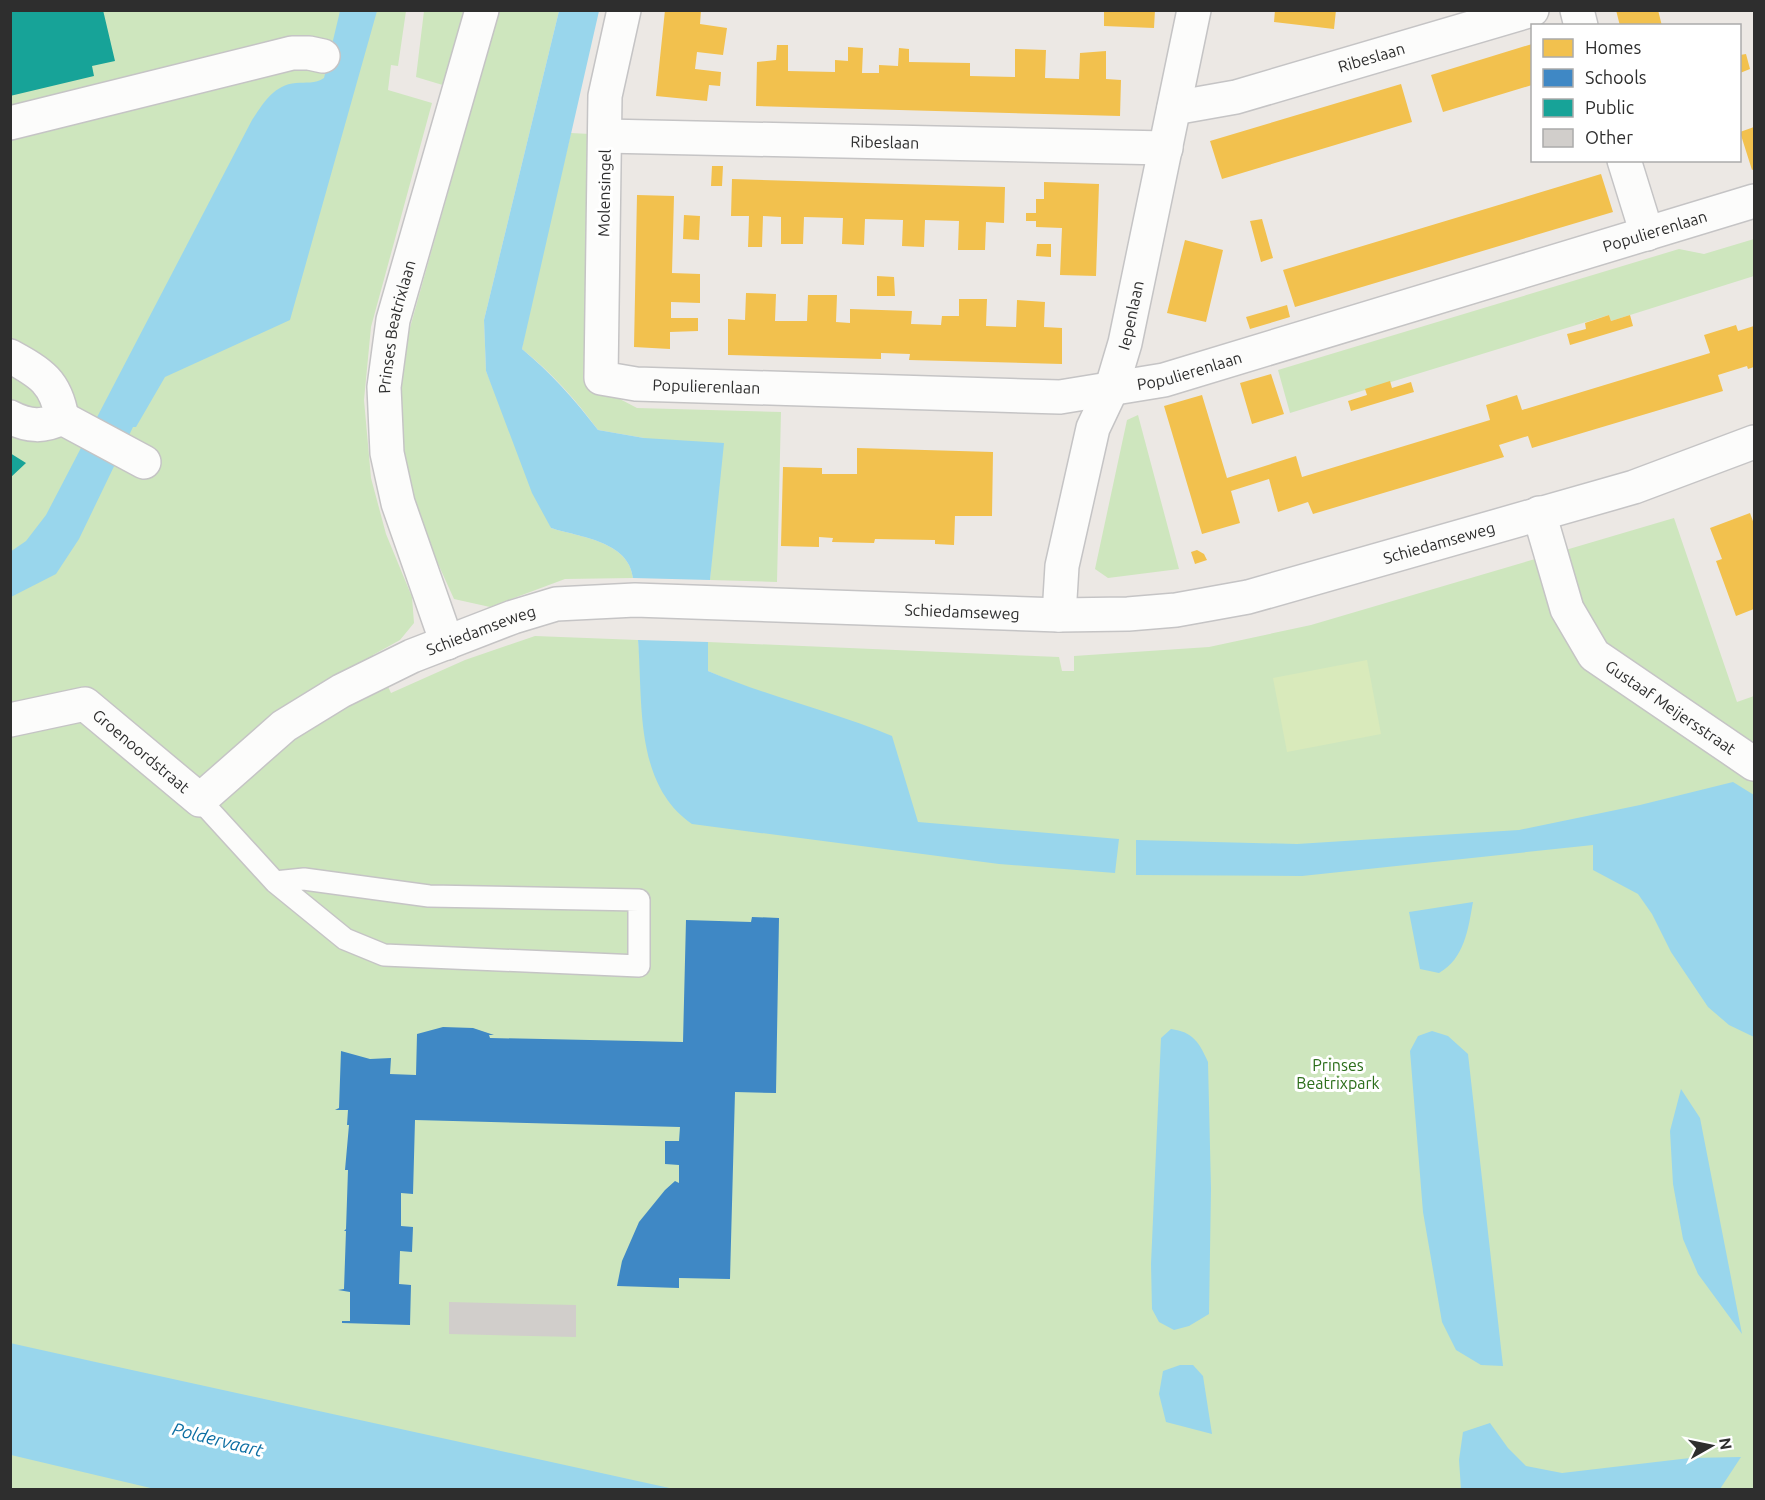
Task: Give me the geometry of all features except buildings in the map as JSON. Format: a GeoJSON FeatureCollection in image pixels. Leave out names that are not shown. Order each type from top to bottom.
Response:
{"type":"FeatureCollection","features":[{"type":"Feature","properties":{"kind":"street","name":"Prinses Beatrixlaan"},"geometry":{"type":"LineString","coordinates":[[447,643],[406,531],[392,478],[385,432],[385,365],[393,320],[482,10]]}},
{"type":"Feature","properties":{"kind":"street","name":"Molensingel"},"geometry":{"type":"LineString","coordinates":[[601,378],[605,96],[624,10]]}},
{"type":"Feature","properties":{"kind":"street","name":"Iepenlaan"},"geometry":{"type":"LineString","coordinates":[[1059,615],[1062,567],[1093,428],[1111,390],[1125,343],[1194,10]]}},
{"type":"Feature","properties":{"kind":"street","name":"Ribeslaan"},"geometry":{"type":"LineString","coordinates":[[1174,108],[1236,97],[1532,10]]}},
{"type":"Feature","properties":{"kind":"street"},"geometry":{"type":"LineString","coordinates":[[10,123],[292,53],[309,52],[323,56]]}},
{"type":"Feature","properties":{"kind":"street","name":"Ribeslaan"},"geometry":{"type":"LineString","coordinates":[[605,136],[1166,148]]}},
{"type":"Feature","properties":{"kind":"street"},"geometry":{"type":"LineString","coordinates":[[1625,162],[1647,234]]}},
{"type":"Feature","properties":{"kind":"street","name":"Populierenlaan"},"geometry":{"type":"LineString","coordinates":[[601,378],[636,384],[1060,397],[1111,390],[1164,380],[1755,201]]}},
{"type":"Feature","properties":{"kind":"street"},"geometry":{"type":"LineString","coordinates":[[10,356],[40,372],[58,396],[70,422]]}},
{"type":"Feature","properties":{"kind":"street"},"geometry":{"type":"LineString","coordinates":[[10,417],[23,424],[48,425],[70,422],[144,462]]}},
{"type":"Feature","properties":{"kind":"street","name":"Schiedamseweg"},"geometry":{"type":"LineString","coordinates":[[200,800],[262,744],[302,714],[392,664],[513,617],[556,604],[598,600],[1059,615],[1167,611],[1248,597],[1634,487],[1755,442]]}},
{"type":"Feature","properties":{"kind":"street","name":"Gustaaf Meijersstraat"},"geometry":{"type":"LineString","coordinates":[[1539,513],[1567,609],[1594,655],[1755,764]]}},
{"type":"Feature","properties":{"kind":"street","name":"Groenoordstraat"},"geometry":{"type":"LineString","coordinates":[[10,720],[85,704],[200,800]]}},
{"type":"Feature","properties":{"kind":"lane"},"geometry":{"type":"LineString","coordinates":[[200,800],[275,882],[345,939],[384,955],[639,966],[639,900],[429,896],[304,879],[275,882]]}},
{"type":"Feature","properties":{"kind":"green space","name":"Prinses Beatrixpark"},"geometry":{"type":"Polygon","coordinates":[[[10,11],[406,11],[398,66],[391,65],[388,90],[432,103],[371,327],[364,400],[371,478],[386,534],[412,597],[414,623],[400,640],[373,655],[391,693],[465,660],[535,636],[638,640],[642,685],[731,681],[708,671],[708,642],[1059,657],[1062,671],[1074,671],[1074,656],[1209,647],[1311,625],[1674,518],[1737,702],[1754,696],[1754,743],[1741,747],[1754,781],[1754,1489],[11,1489],[10,11]]]}},
{"type":"Feature","properties":{"kind":"green space"},"geometry":{"type":"Polygon","coordinates":[[[424,11],[468,11],[446,86],[416,77],[424,11]]]}},
{"type":"Feature","properties":{"kind":"green space"},"geometry":{"type":"Polygon","coordinates":[[[499,11],[559,11],[484,320],[486,371],[551,528],[601,542],[613,548],[629,566],[633,578],[565,579],[490,607],[454,599],[425,535],[401,449],[400,363],[499,11]]]}},
{"type":"Feature","properties":{"kind":"green space"},"geometry":{"type":"Polygon","coordinates":[[[571,133],[590,134],[597,387],[637,408],[781,412],[777,582],[710,580],[712,551],[644,438],[598,430],[563,387],[522,349],[529,307],[571,133]]]}},
{"type":"Feature","properties":{"kind":"green space"},"geometry":{"type":"Polygon","coordinates":[[[1754,239],[1754,276],[1611,321],[1609,315],[1290,413],[1278,370],[1679,249],[1704,254],[1754,239]]]}},
{"type":"Feature","properties":{"kind":"green space"},"geometry":{"type":"Polygon","coordinates":[[[1138,415],[1179,569],[1108,578],[1095,569],[1127,420],[1138,415]]]}},
{"type":"Feature","properties":{"kind":"green space"},"geometry":{"type":"Polygon","coordinates":[[[1367,660],[1381,734],[1287,752],[1273,678],[1367,660]]]}},
{"type":"Feature","properties":{"kind":"water"},"geometry":{"type":"Polygon","coordinates":[[[340,11],[377,11],[290,320],[165,377],[136,427],[133,427],[79,539],[56,574],[11,597],[10,552],[26,541],[46,515],[252,120],[270,96],[281,87],[314,82],[324,78],[340,11]]]}},
{"type":"Feature","properties":{"kind":"water"},"geometry":{"type":"Polygon","coordinates":[[[559,11],[599,11],[522,349],[562,387],[598,430],[644,438],[724,443],[710,580],[633,578],[629,566],[613,548],[601,542],[551,528],[532,493],[486,371],[484,320],[559,11]]]}},
{"type":"Feature","properties":{"kind":"water"},"geometry":{"type":"Polygon","coordinates":[[[638,640],[708,642],[708,671],[892,736],[918,822],[1119,839],[1115,873],[999,864],[692,824],[673,807],[660,787],[651,765],[642,715],[638,640]]]}},
{"type":"Feature","properties":{"kind":"water"},"geometry":{"type":"Polygon","coordinates":[[[1733,782],[1754,795],[1754,1037],[1729,1025],[1708,1007],[1671,952],[1652,914],[1638,894],[1593,870],[1593,845],[1302,876],[1136,875],[1136,840],[1297,844],[1519,830],[1640,805],[1733,782]]]}},
{"type":"Feature","properties":{"kind":"water"},"geometry":{"type":"Polygon","coordinates":[[[1473,902],[1464,942],[1455,959],[1439,973],[1420,969],[1409,912],[1473,902]]]}},
{"type":"Feature","properties":{"kind":"water"},"geometry":{"type":"Polygon","coordinates":[[[1171,1029],[1190,1035],[1202,1049],[1208,1062],[1211,1189],[1209,1314],[1189,1326],[1174,1330],[1159,1322],[1152,1309],[1151,1264],[1161,1038],[1171,1029]]]}},
{"type":"Feature","properties":{"kind":"water"},"geometry":{"type":"Polygon","coordinates":[[[1432,1031],[1448,1036],[1468,1054],[1503,1366],[1481,1365],[1456,1350],[1442,1322],[1423,1212],[1410,1051],[1418,1036],[1432,1031]]]}},
{"type":"Feature","properties":{"kind":"water"},"geometry":{"type":"Polygon","coordinates":[[[1681,1089],[1700,1118],[1742,1334],[1698,1274],[1683,1239],[1673,1184],[1670,1131],[1681,1089]]]}},
{"type":"Feature","properties":{"kind":"water","name":"Poldervaart"},"geometry":{"type":"Polygon","coordinates":[[[10,1343],[674,1489],[159,1490],[11,1455],[10,1343]]]}},
{"type":"Feature","properties":{"kind":"water"},"geometry":{"type":"Polygon","coordinates":[[[1180,1365],[1193,1365],[1203,1376],[1212,1434],[1166,1422],[1159,1394],[1163,1371],[1180,1365]]]}},
{"type":"Feature","properties":{"kind":"water"},"geometry":{"type":"Polygon","coordinates":[[[1490,1423],[1508,1448],[1526,1466],[1562,1473],[1690,1458],[1741,1457],[1720,1489],[1461,1489],[1459,1460],[1463,1432],[1490,1423]]]}}]}
